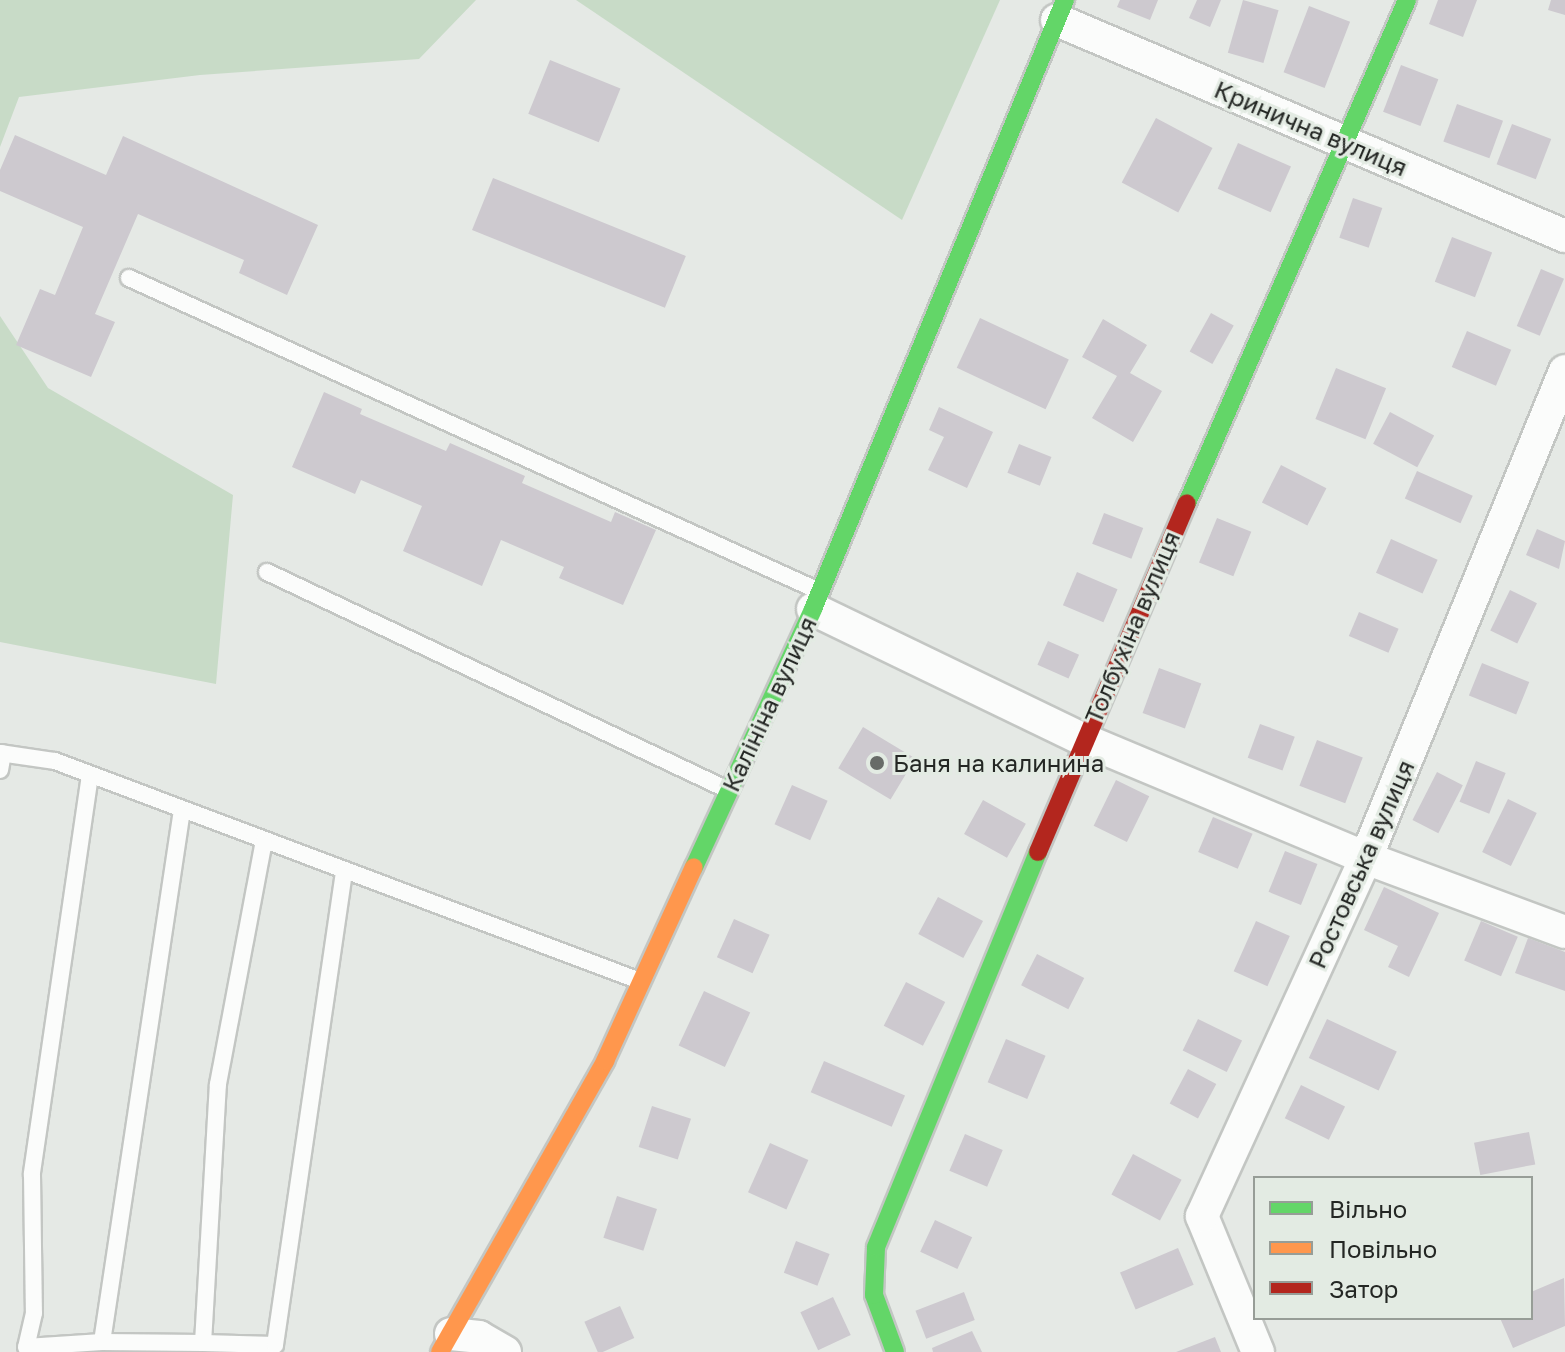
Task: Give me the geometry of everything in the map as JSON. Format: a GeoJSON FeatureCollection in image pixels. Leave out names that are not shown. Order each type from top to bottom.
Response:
{"type":"FeatureCollection","features":[{"type":"Feature","properties":{"kind":"street","name":"Толбухіна вулиця"},"geometry":{"type":"LineString","coordinates":[[895,1352],[874,1295],[876,1247],[1084,740],[1341,141],[1407,0]]}},
{"type":"Feature","properties":{"kind":"street","name":"Кринична вулиця"},"geometry":{"type":"LineString","coordinates":[[1061,10],[1341,141],[1565,236]]}},
{"type":"Feature","properties":{"kind":"street","name":"Калініна вулиця"},"geometry":{"type":"LineString","coordinates":[[445,1343],[605,1061],[642,982],[817,600],[1061,10]]}},
{"type":"Feature","properties":{"kind":"street","name":"Ростовська вулиця"},"geometry":{"type":"LineString","coordinates":[[1258,1352],[1202,1216],[1366,858],[1565,371]]}},
{"type":"Feature","properties":{"kind":"street"},"geometry":{"type":"LineString","coordinates":[[817,600],[1084,740],[1366,858],[1565,932]]}},
{"type":"Feature","properties":{"kind":"street","name":"Калініна вулиця"},"geometry":{"type":"LineString","coordinates":[[445,1343],[479,1337],[505,1352]]}},
{"type":"Feature","properties":{"kind":"lane"},"geometry":{"type":"LineString","coordinates":[[129,278],[817,600]]}},
{"type":"Feature","properties":{"kind":"lane"},"geometry":{"type":"LineString","coordinates":[[267,572],[730,791]]}},
{"type":"Feature","properties":{"kind":"lane"},"geometry":{"type":"LineString","coordinates":[[1,759],[55,761],[642,982]]}},
{"type":"Feature","properties":{"kind":"lane"},"geometry":{"type":"LineString","coordinates":[[90,775],[32,1175],[34,1313],[26,1349],[102,1342],[275,1345],[344,870]]}},
{"type":"Feature","properties":{"kind":"lane"},"geometry":{"type":"LineString","coordinates":[[102,1342],[182,810]]}},
{"type":"Feature","properties":{"kind":"lane"},"geometry":{"type":"LineString","coordinates":[[203,1343],[218,1084],[264,841]]}},
{"type":"Feature","properties":{"kind":"green space"},"geometry":{"type":"Polygon","coordinates":[[[0,0],[476,0],[419,59],[200,75],[19,97],[0,147],[0,0]]]}},
{"type":"Feature","properties":{"kind":"green space"},"geometry":{"type":"Polygon","coordinates":[[[576,0],[1000,0],[902,220],[576,0]]]}},
{"type":"Feature","properties":{"kind":"green space"},"geometry":{"type":"Polygon","coordinates":[[[0,316],[48,388],[233,495],[216,684],[0,642],[0,316]]]}},
{"type":"Feature","properties":{"kind":"building"},"geometry":{"type":"Polygon","coordinates":[[[1120,0],[1158,0],[1150,20],[1117,7],[1120,0]]]}},
{"type":"Feature","properties":{"kind":"building"},"geometry":{"type":"Polygon","coordinates":[[[1197,0],[1221,0],[1210,27],[1189,18],[1197,0]]]}},
{"type":"Feature","properties":{"kind":"building"},"geometry":{"type":"Polygon","coordinates":[[[1243,0],[1279,10],[1263,63],[1228,53],[1243,0]]]}},
{"type":"Feature","properties":{"kind":"building"},"geometry":{"type":"Polygon","coordinates":[[[1438,0],[1477,0],[1463,37],[1429,24],[1438,0]]]}},
{"type":"Feature","properties":{"kind":"building"},"geometry":{"type":"Polygon","coordinates":[[[1551,0],[1565,0],[1565,15],[1548,10],[1551,0]]]}},
{"type":"Feature","properties":{"kind":"building"},"geometry":{"type":"Polygon","coordinates":[[[1309,6],[1350,22],[1325,88],[1284,72],[1309,6]]]}},
{"type":"Feature","properties":{"kind":"building"},"geometry":{"type":"Polygon","coordinates":[[[550,60],[620,88],[599,142],[528,114],[550,60]]]}},
{"type":"Feature","properties":{"kind":"building"},"geometry":{"type":"Polygon","coordinates":[[[1401,65],[1438,79],[1420,126],[1383,112],[1401,65]]]}},
{"type":"Feature","properties":{"kind":"building"},"geometry":{"type":"Polygon","coordinates":[[[1457,104],[1503,121],[1489,158],[1443,142],[1457,104]]]}},
{"type":"Feature","properties":{"kind":"building"},"geometry":{"type":"Polygon","coordinates":[[[1156,118],[1213,148],[1178,213],[1122,182],[1156,118]]]}},
{"type":"Feature","properties":{"kind":"building"},"geometry":{"type":"Polygon","coordinates":[[[1512,124],[1551,139],[1536,179],[1497,164],[1512,124]]]}},
{"type":"Feature","properties":{"kind":"building"},"geometry":{"type":"Polygon","coordinates":[[[15,135],[106,175],[123,136],[318,225],[287,295],[239,273],[244,260],[138,214],[95,314],[115,322],[91,377],[16,345],[40,289],[55,295],[83,227],[0,191],[0,170],[15,135]]]}},
{"type":"Feature","properties":{"kind":"building"},"geometry":{"type":"Polygon","coordinates":[[[1238,143],[1291,167],[1271,212],[1218,189],[1238,143]]]}},
{"type":"Feature","properties":{"kind":"building"},"geometry":{"type":"Polygon","coordinates":[[[493,178],[686,256],[665,308],[472,230],[493,178]]]}},
{"type":"Feature","properties":{"kind":"building"},"geometry":{"type":"Polygon","coordinates":[[[1353,198],[1382,208],[1369,248],[1339,238],[1353,198]]]}},
{"type":"Feature","properties":{"kind":"building"},"geometry":{"type":"Polygon","coordinates":[[[1452,237],[1492,252],[1475,297],[1435,282],[1452,237]]]}},
{"type":"Feature","properties":{"kind":"building"},"geometry":{"type":"Polygon","coordinates":[[[1541,269],[1564,279],[1540,336],[1517,326],[1541,269]]]}},
{"type":"Feature","properties":{"kind":"building"},"geometry":{"type":"Polygon","coordinates":[[[1211,313],[1234,326],[1212,364],[1190,351],[1211,313]]]}},
{"type":"Feature","properties":{"kind":"building"},"geometry":{"type":"Polygon","coordinates":[[[980,318],[1069,359],[1046,409],[957,368],[980,318]]]}},
{"type":"Feature","properties":{"kind":"building"},"geometry":{"type":"Polygon","coordinates":[[[1103,319],[1147,345],[1130,373],[1162,391],[1133,442],[1092,418],[1117,376],[1082,357],[1103,319]]]}},
{"type":"Feature","properties":{"kind":"building"},"geometry":{"type":"Polygon","coordinates":[[[1467,331],[1511,350],[1496,386],[1452,367],[1467,331]]]}},
{"type":"Feature","properties":{"kind":"building"},"geometry":{"type":"Polygon","coordinates":[[[1336,368],[1386,388],[1365,439],[1315,419],[1336,368]]]}},
{"type":"Feature","properties":{"kind":"building"},"geometry":{"type":"Polygon","coordinates":[[[324,392],[362,409],[360,414],[446,451],[450,443],[525,476],[522,483],[611,522],[615,512],[656,530],[623,605],[559,578],[564,567],[501,540],[482,586],[403,551],[422,506],[361,480],[355,494],[292,467],[324,392]]]}},
{"type":"Feature","properties":{"kind":"building"},"geometry":{"type":"Polygon","coordinates":[[[939,407],[993,432],[967,488],[928,470],[944,437],[929,430],[939,407]]]}},
{"type":"Feature","properties":{"kind":"building"},"geometry":{"type":"Polygon","coordinates":[[[1390,412],[1434,435],[1417,467],[1373,444],[1390,412]]]}},
{"type":"Feature","properties":{"kind":"building"},"geometry":{"type":"Polygon","coordinates":[[[1019,444],[1051,457],[1040,486],[1007,473],[1019,444]]]}},
{"type":"Feature","properties":{"kind":"building"},"geometry":{"type":"Polygon","coordinates":[[[1281,465],[1326,488],[1307,526],[1262,502],[1281,465]]]}},
{"type":"Feature","properties":{"kind":"building"},"geometry":{"type":"Polygon","coordinates":[[[1417,471],[1473,496],[1461,523],[1405,498],[1417,471]]]}},
{"type":"Feature","properties":{"kind":"building"},"geometry":{"type":"Polygon","coordinates":[[[1104,513],[1143,528],[1131,559],[1092,544],[1104,513]]]}},
{"type":"Feature","properties":{"kind":"building"},"geometry":{"type":"Polygon","coordinates":[[[1217,518],[1251,532],[1233,576],[1199,563],[1217,518]]]}},
{"type":"Feature","properties":{"kind":"building"},"geometry":{"type":"Polygon","coordinates":[[[1537,529],[1565,541],[1559,569],[1526,555],[1537,529]]]}},
{"type":"Feature","properties":{"kind":"building"},"geometry":{"type":"Polygon","coordinates":[[[1391,539],[1438,560],[1423,594],[1376,573],[1391,539]]]}},
{"type":"Feature","properties":{"kind":"building"},"geometry":{"type":"Polygon","coordinates":[[[1077,572],[1118,589],[1103,622],[1063,605],[1077,572]]]}},
{"type":"Feature","properties":{"kind":"building"},"geometry":{"type":"Polygon","coordinates":[[[1510,590],[1537,603],[1517,644],[1490,630],[1510,590]]]}},
{"type":"Feature","properties":{"kind":"building"},"geometry":{"type":"Polygon","coordinates":[[[1359,612],[1399,629],[1388,653],[1349,636],[1359,612]]]}},
{"type":"Feature","properties":{"kind":"building"},"geometry":{"type":"Polygon","coordinates":[[[1048,641],[1079,655],[1068,679],[1037,665],[1048,641]]]}},
{"type":"Feature","properties":{"kind":"building"},"geometry":{"type":"Polygon","coordinates":[[[1482,663],[1529,682],[1516,715],[1469,695],[1482,663]]]}},
{"type":"Feature","properties":{"kind":"building"},"geometry":{"type":"Polygon","coordinates":[[[1159,668],[1201,683],[1185,728],[1143,713],[1159,668]]]}},
{"type":"Feature","properties":{"kind":"building"},"geometry":{"type":"Polygon","coordinates":[[[1260,724],[1295,737],[1282,770],[1248,758],[1260,724]]]}},
{"type":"Feature","properties":{"kind":"building","name":"Баня на калинина"},"geometry":{"type":"Polygon","coordinates":[[[863,727],[915,758],[891,800],[838,768],[863,727]]]}},
{"type":"Feature","properties":{"kind":"building"},"geometry":{"type":"Polygon","coordinates":[[[1317,740],[1363,758],[1345,803],[1299,786],[1317,740]]]}},
{"type":"Feature","properties":{"kind":"building"},"geometry":{"type":"Polygon","coordinates":[[[1476,761],[1506,773],[1489,814],[1460,802],[1476,761]]]}},
{"type":"Feature","properties":{"kind":"building"},"geometry":{"type":"Polygon","coordinates":[[[1437,772],[1463,785],[1438,833],[1412,820],[1437,772]]]}},
{"type":"Feature","properties":{"kind":"building"},"geometry":{"type":"Polygon","coordinates":[[[1116,780],[1149,796],[1127,842],[1094,826],[1116,780]]]}},
{"type":"Feature","properties":{"kind":"building"},"geometry":{"type":"Polygon","coordinates":[[[792,785],[828,801],[810,840],[775,824],[792,785]]]}},
{"type":"Feature","properties":{"kind":"building"},"geometry":{"type":"Polygon","coordinates":[[[1508,799],[1537,813],[1511,866],[1482,852],[1508,799]]]}},
{"type":"Feature","properties":{"kind":"building"},"geometry":{"type":"Polygon","coordinates":[[[983,800],[1026,824],[1007,858],[964,834],[983,800]]]}},
{"type":"Feature","properties":{"kind":"building"},"geometry":{"type":"Polygon","coordinates":[[[1213,817],[1253,834],[1238,869],[1198,852],[1213,817]]]}},
{"type":"Feature","properties":{"kind":"building"},"geometry":{"type":"Polygon","coordinates":[[[1285,851],[1317,864],[1301,905],[1269,892],[1285,851]]]}},
{"type":"Feature","properties":{"kind":"building"},"geometry":{"type":"Polygon","coordinates":[[[1384,887],[1439,913],[1409,977],[1388,967],[1398,946],[1364,930],[1384,887]]]}},
{"type":"Feature","properties":{"kind":"building"},"geometry":{"type":"Polygon","coordinates":[[[938,897],[983,921],[963,958],[918,934],[938,897]]]}},
{"type":"Feature","properties":{"kind":"building"},"geometry":{"type":"Polygon","coordinates":[[[734,919],[770,935],[753,973],[717,957],[734,919]]]}},
{"type":"Feature","properties":{"kind":"building"},"geometry":{"type":"Polygon","coordinates":[[[1256,921],[1290,936],[1267,986],[1234,971],[1256,921]]]}},
{"type":"Feature","properties":{"kind":"building"},"geometry":{"type":"Polygon","coordinates":[[[1481,921],[1518,937],[1501,976],[1464,961],[1481,921]]]}},
{"type":"Feature","properties":{"kind":"building"},"geometry":{"type":"Polygon","coordinates":[[[1528,938],[1565,952],[1565,991],[1515,973],[1528,938]]]}},
{"type":"Feature","properties":{"kind":"building"},"geometry":{"type":"Polygon","coordinates":[[[1037,954],[1084,978],[1068,1009],[1021,985],[1037,954]]]}},
{"type":"Feature","properties":{"kind":"building"},"geometry":{"type":"Polygon","coordinates":[[[906,982],[945,1002],[923,1046],[884,1026],[906,982]]]}},
{"type":"Feature","properties":{"kind":"building"},"geometry":{"type":"Polygon","coordinates":[[[704,991],[750,1013],[725,1067],[679,1045],[704,991]]]}},
{"type":"Feature","properties":{"kind":"building"},"geometry":{"type":"Polygon","coordinates":[[[1198,1019],[1242,1040],[1227,1072],[1183,1050],[1198,1019]]]}},
{"type":"Feature","properties":{"kind":"building"},"geometry":{"type":"Polygon","coordinates":[[[1327,1019],[1397,1052],[1379,1091],[1309,1058],[1327,1019]]]}},
{"type":"Feature","properties":{"kind":"building"},"geometry":{"type":"Polygon","coordinates":[[[1006,1039],[1046,1056],[1027,1099],[988,1082],[1006,1039]]]}},
{"type":"Feature","properties":{"kind":"building"},"geometry":{"type":"Polygon","coordinates":[[[824,1061],[905,1095],[892,1127],[811,1092],[824,1061]]]}},
{"type":"Feature","properties":{"kind":"building"},"geometry":{"type":"Polygon","coordinates":[[[1188,1069],[1216,1084],[1198,1118],[1170,1103],[1188,1069]]]}},
{"type":"Feature","properties":{"kind":"building"},"geometry":{"type":"Polygon","coordinates":[[[1301,1085],[1345,1106],[1329,1140],[1285,1118],[1301,1085]]]}},
{"type":"Feature","properties":{"kind":"building"},"geometry":{"type":"Polygon","coordinates":[[[652,1106],[691,1119],[678,1160],[639,1147],[652,1106]]]}},
{"type":"Feature","properties":{"kind":"building"},"geometry":{"type":"Polygon","coordinates":[[[1529,1132],[1535,1164],[1480,1175],[1474,1143],[1529,1132]]]}},
{"type":"Feature","properties":{"kind":"building"},"geometry":{"type":"Polygon","coordinates":[[[965,1134],[1003,1150],[987,1187],[949,1171],[965,1134]]]}},
{"type":"Feature","properties":{"kind":"building"},"geometry":{"type":"Polygon","coordinates":[[[770,1143],[808,1160],[786,1209],[748,1192],[770,1143]]]}},
{"type":"Feature","properties":{"kind":"building"},"geometry":{"type":"Polygon","coordinates":[[[1133,1154],[1182,1180],[1160,1220],[1111,1195],[1133,1154]]]}},
{"type":"Feature","properties":{"kind":"building"},"geometry":{"type":"Polygon","coordinates":[[[617,1196],[657,1209],[643,1251],[603,1238],[617,1196]]]}},
{"type":"Feature","properties":{"kind":"building"},"geometry":{"type":"Polygon","coordinates":[[[935,1220],[972,1237],[957,1269],[920,1252],[935,1220]]]}},
{"type":"Feature","properties":{"kind":"building"},"geometry":{"type":"Polygon","coordinates":[[[796,1241],[830,1254],[817,1286],[784,1273],[796,1241]]]}},
{"type":"Feature","properties":{"kind":"building"},"geometry":{"type":"Polygon","coordinates":[[[1178,1248],[1194,1285],[1136,1309],[1120,1273],[1178,1248]]]}},
{"type":"Feature","properties":{"kind":"building"},"geometry":{"type":"Polygon","coordinates":[[[1564,1278],[1565,1326],[1513,1348],[1501,1320],[1533,1320],[1533,1291],[1564,1278]]]}},
{"type":"Feature","properties":{"kind":"building"},"geometry":{"type":"Polygon","coordinates":[[[964,1292],[975,1320],[926,1339],[915,1311],[964,1292]]]}},
{"type":"Feature","properties":{"kind":"building"},"geometry":{"type":"Polygon","coordinates":[[[833,1297],[851,1335],[818,1350],[800,1312],[833,1297]]]}},
{"type":"Feature","properties":{"kind":"building"},"geometry":{"type":"Polygon","coordinates":[[[620,1306],[634,1338],[598,1352],[584,1322],[620,1306]]]}},
{"type":"Feature","properties":{"kind":"building"},"geometry":{"type":"Polygon","coordinates":[[[972,1331],[982,1352],[933,1352],[932,1348],[972,1331]]]}},
{"type":"Feature","properties":{"kind":"building"},"geometry":{"type":"Polygon","coordinates":[[[1215,1337],[1221,1352],[1176,1352],[1215,1337]]]}},
{"type":"Feature","properties":{"kind":"traffic: fast"},"geometry":{"type":"LineString","coordinates":[[694,867],[813,609],[1065,0]]}},
{"type":"Feature","properties":{"kind":"traffic: fast"},"geometry":{"type":"LineString","coordinates":[[1187,503],[1407,0]]}},
{"type":"Feature","properties":{"kind":"traffic: fast"},"geometry":{"type":"LineString","coordinates":[[895,1352],[874,1295],[876,1247],[1038,852]]}},
{"type":"Feature","properties":{"kind":"traffic: slow"},"geometry":{"type":"LineString","coordinates":[[440,1352],[605,1061],[694,867]]}},
{"type":"Feature","properties":{"kind":"traffic: jam"},"geometry":{"type":"LineString","coordinates":[[1038,852],[1187,503]]}},
{"type":"Feature","properties":{"kind":"place","name":"Баня на калинина"},"geometry":{"type":"Point","coordinates":[877,763]}}]}
